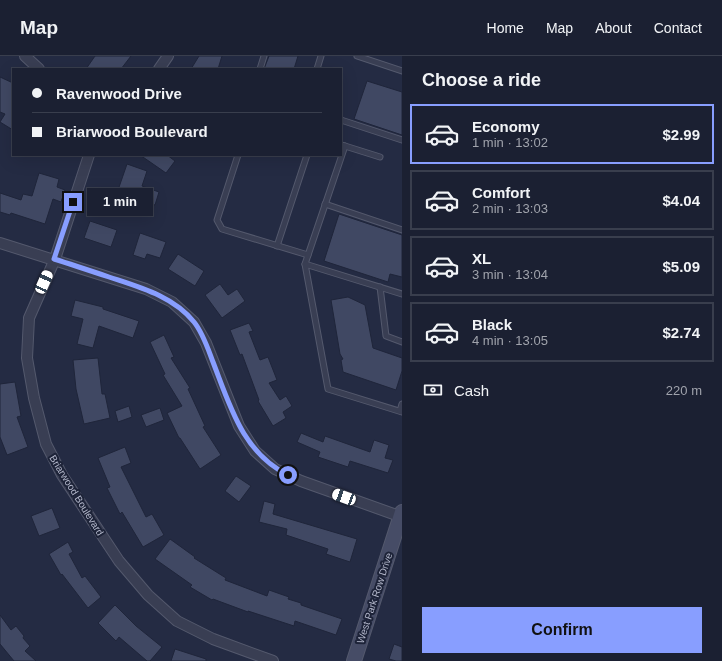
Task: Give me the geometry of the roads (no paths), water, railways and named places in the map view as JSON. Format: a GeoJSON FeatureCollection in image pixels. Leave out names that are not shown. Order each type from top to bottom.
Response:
{"type":"FeatureCollection","features":[{"type":"Feature","properties":{"kind":"main road","name":"West Park Row Drive"},"geometry":{"type":"LineString","coordinates":[[354,661],[402,516]]}},
{"type":"Feature","properties":{"kind":"street"},"geometry":{"type":"LineString","coordinates":[[25,56],[38,68]]}},
{"type":"Feature","properties":{"kind":"street"},"geometry":{"type":"LineString","coordinates":[[160,68],[168,56]]}},
{"type":"Feature","properties":{"kind":"street","name":"Briarwood Boulevard"},"geometry":{"type":"LineString","coordinates":[[89,156],[54,259],[29,318],[27,358],[34,398],[46,444],[62,475],[119,561],[148,594],[177,621],[213,639],[273,661]]}},
{"type":"Feature","properties":{"kind":"street"},"geometry":{"type":"LineString","coordinates":[[0,243],[146,289],[172,302],[194,322],[206,343],[239,426],[255,451],[275,469],[301,481],[402,516]]}},
{"type":"Feature","properties":{"kind":"lane"},"geometry":{"type":"LineString","coordinates":[[260,68],[264,56]]}},
{"type":"Feature","properties":{"kind":"lane"},"geometry":{"type":"LineString","coordinates":[[317,68],[321,56]]}},
{"type":"Feature","properties":{"kind":"lane"},"geometry":{"type":"LineString","coordinates":[[357,56],[402,71]]}},
{"type":"Feature","properties":{"kind":"lane"},"geometry":{"type":"LineString","coordinates":[[342,120],[402,140]]}},
{"type":"Feature","properties":{"kind":"lane"},"geometry":{"type":"LineString","coordinates":[[343,145],[380,157]]}},
{"type":"Feature","properties":{"kind":"lane"},"geometry":{"type":"LineString","coordinates":[[238,156],[217,220],[222,229],[308,255]]}},
{"type":"Feature","properties":{"kind":"lane"},"geometry":{"type":"LineString","coordinates":[[277,246],[307,156]]}},
{"type":"Feature","properties":{"kind":"lane"},"geometry":{"type":"LineString","coordinates":[[340,156],[305,264],[328,389],[401,412],[402,404]]}},
{"type":"Feature","properties":{"kind":"lane"},"geometry":{"type":"LineString","coordinates":[[325,204],[402,230]]}},
{"type":"Feature","properties":{"kind":"lane"},"geometry":{"type":"LineString","coordinates":[[305,264],[402,294]]}},
{"type":"Feature","properties":{"kind":"lane"},"geometry":{"type":"LineString","coordinates":[[380,287],[386,336],[402,342]]}}]}
